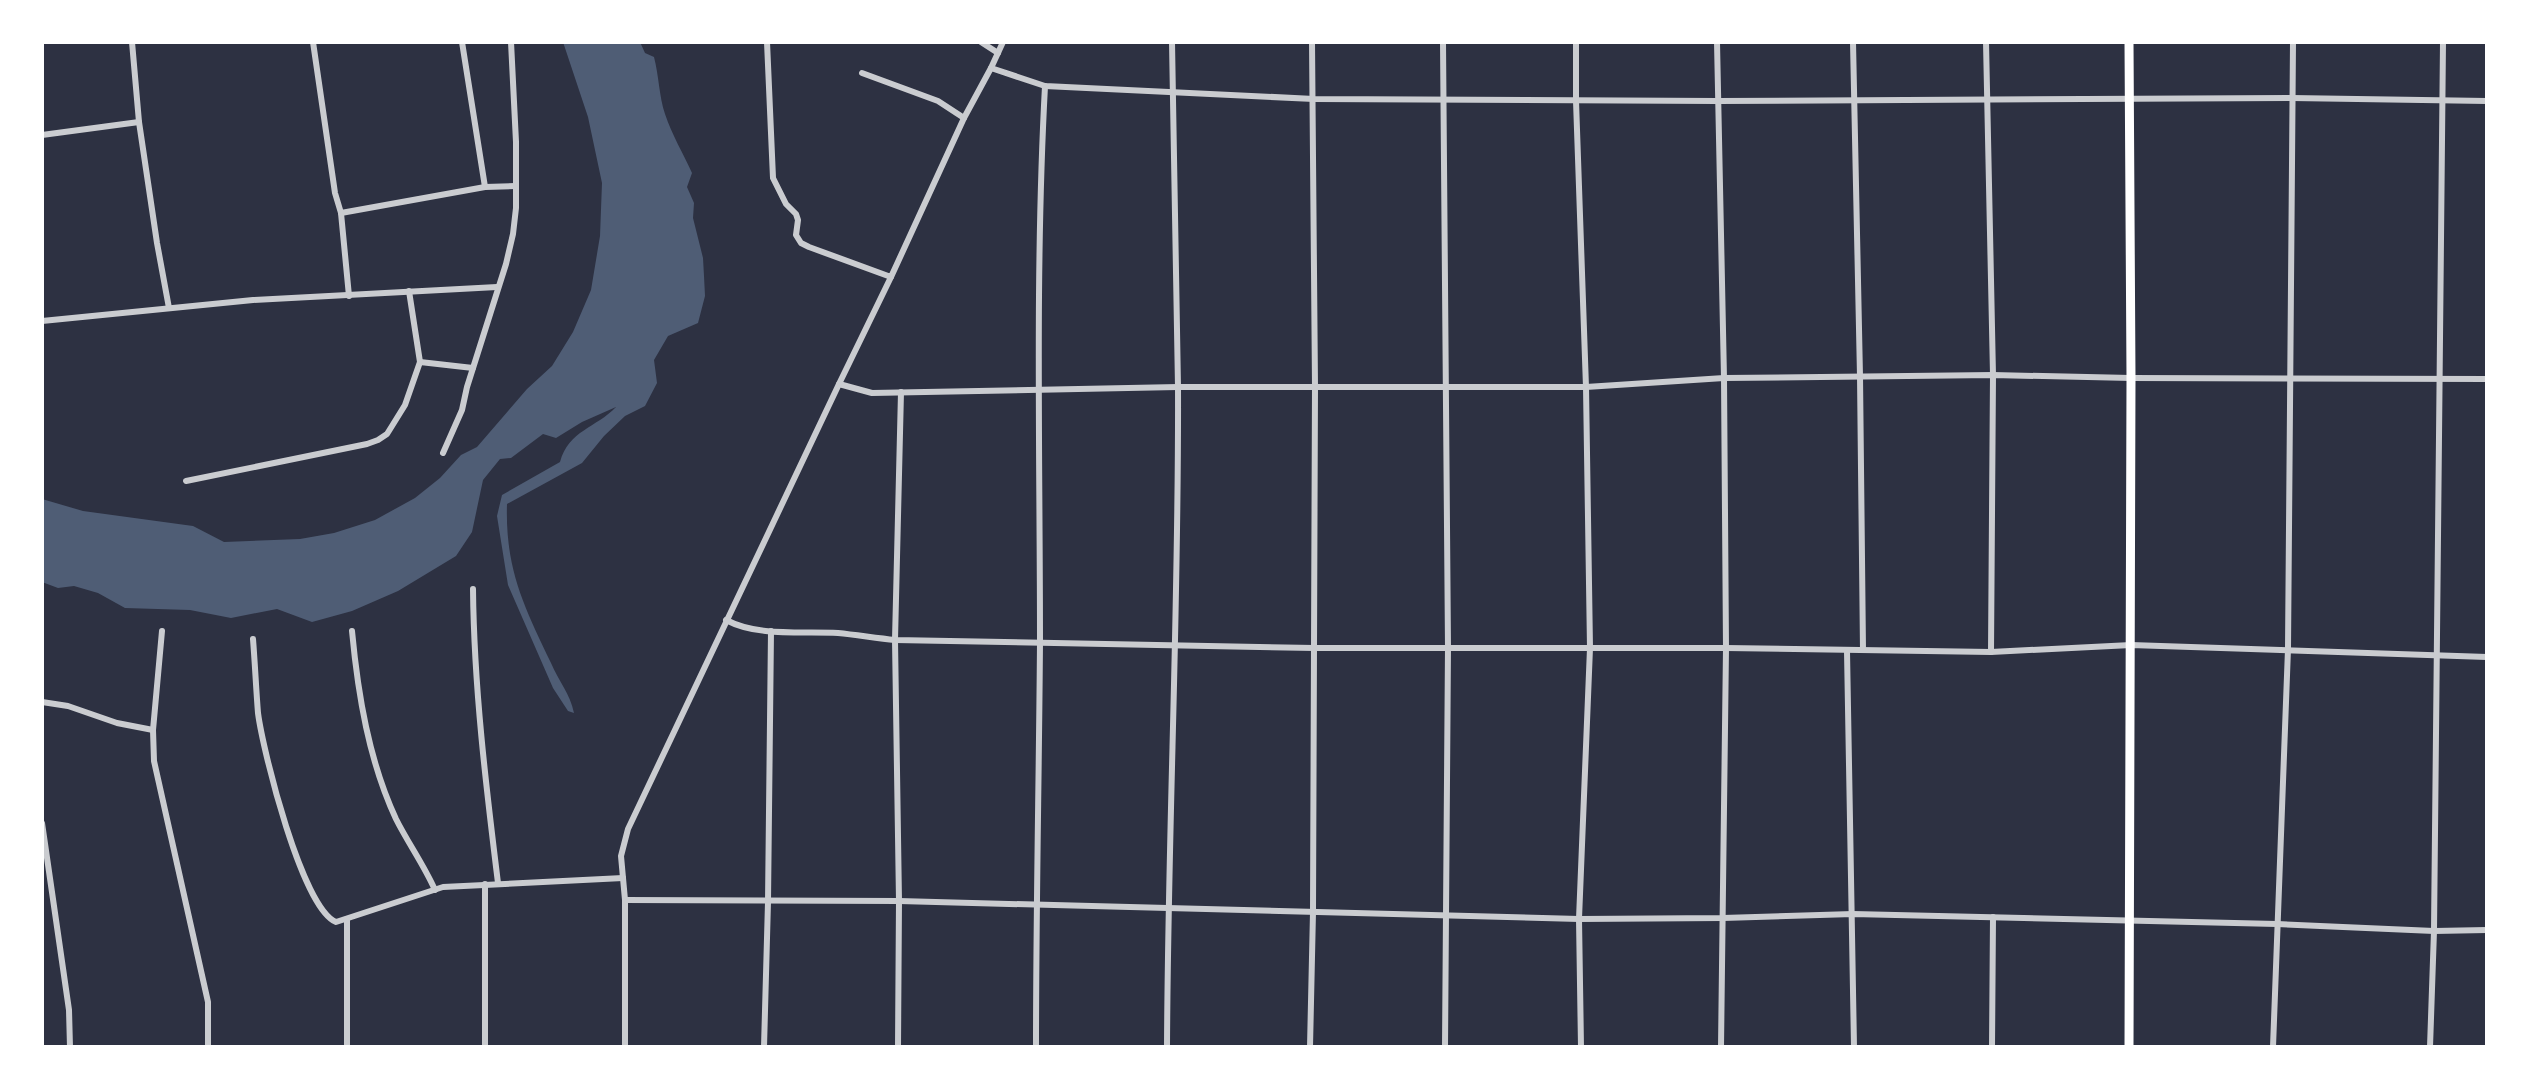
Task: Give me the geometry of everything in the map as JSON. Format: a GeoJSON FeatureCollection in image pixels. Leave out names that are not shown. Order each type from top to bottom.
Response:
{"type":"FeatureCollection","features":[{"type":"Feature","properties":{"kind":"main road"},"geometry":{"type":"LineString","coordinates":[[2129,42],[2129,1047]]}},
{"type":"Feature","properties":{"kind":"street"},"geometry":{"type":"LineString","coordinates":[[132,42],[139,122],[169,308]]}},
{"type":"Feature","properties":{"kind":"street"},"geometry":{"type":"LineString","coordinates":[[313,42],[335,193],[341,213],[349,296]]}},
{"type":"Feature","properties":{"kind":"street"},"geometry":{"type":"LineString","coordinates":[[462,42],[485,187]]}},
{"type":"Feature","properties":{"kind":"street"},"geometry":{"type":"LineString","coordinates":[[443,453],[462,410],[513,234],[516,142],[511,42]]}},
{"type":"Feature","properties":{"kind":"street"},"geometry":{"type":"LineString","coordinates":[[767,42],[773,178],[786,204],[796,214],[796,235],[801,243],[809,247],[891,277]]}},
{"type":"Feature","properties":{"kind":"street"},"geometry":{"type":"LineString","coordinates":[[981,42],[998,53]]}},
{"type":"Feature","properties":{"kind":"street"},"geometry":{"type":"LineString","coordinates":[[625,1047],[625,900],[621,856],[628,829],[964,118],[1003,42]]}},
{"type":"Feature","properties":{"kind":"street"},"geometry":{"type":"LineString","coordinates":[[1167,1047],[1178,387],[1172,42]]}},
{"type":"Feature","properties":{"kind":"street"},"geometry":{"type":"LineString","coordinates":[[1310,1047],[1315,386],[1312,42]]}},
{"type":"Feature","properties":{"kind":"street"},"geometry":{"type":"LineString","coordinates":[[1443,42],[1448,647],[1445,1047]]}},
{"type":"Feature","properties":{"kind":"street"},"geometry":{"type":"LineString","coordinates":[[1576,42],[1590,648],[1579,919],[1581,1047]]}},
{"type":"Feature","properties":{"kind":"street"},"geometry":{"type":"LineString","coordinates":[[1717,42],[1726,648],[1721,1047]]}},
{"type":"Feature","properties":{"kind":"street"},"geometry":{"type":"LineString","coordinates":[[1853,42],[1863,650]]}},
{"type":"Feature","properties":{"kind":"street"},"geometry":{"type":"LineString","coordinates":[[1986,42],[1993,375],[1991,652]]}},
{"type":"Feature","properties":{"kind":"street"},"geometry":{"type":"LineString","coordinates":[[2273,1047],[2288,649],[2293,42]]}},
{"type":"Feature","properties":{"kind":"street"},"geometry":{"type":"LineString","coordinates":[[2430,1047],[2434,931],[2443,42]]}},
{"type":"Feature","properties":{"kind":"street"},"geometry":{"type":"LineString","coordinates":[[991,68],[1045,86],[1314,99],[1853,101],[2292,98],[2487,101]]}},
{"type":"Feature","properties":{"kind":"street"},"geometry":{"type":"LineString","coordinates":[[862,73],[938,101],[964,118]]}},
{"type":"Feature","properties":{"kind":"street"},"geometry":{"type":"LineString","coordinates":[[1036,1047],[1040,642],[1038,390],[1045,86]]}},
{"type":"Feature","properties":{"kind":"street"},"geometry":{"type":"LineString","coordinates":[[42,135],[139,122]]}},
{"type":"Feature","properties":{"kind":"street"},"geometry":{"type":"LineString","coordinates":[[341,213],[485,187],[515,186]]}},
{"type":"Feature","properties":{"kind":"street"},"geometry":{"type":"LineString","coordinates":[[42,321],[253,300],[497,287]]}},
{"type":"Feature","properties":{"kind":"street"},"geometry":{"type":"LineString","coordinates":[[186,481],[378,440],[387,434],[405,405],[420,362],[409,291]]}},
{"type":"Feature","properties":{"kind":"street"},"geometry":{"type":"LineString","coordinates":[[420,362],[473,368]]}},
{"type":"Feature","properties":{"kind":"street"},"geometry":{"type":"LineString","coordinates":[[839,384],[872,393],[1178,387],[1586,387],[1724,378],[1860,376],[2487,379]]}},
{"type":"Feature","properties":{"kind":"street"},"geometry":{"type":"LineString","coordinates":[[898,1047],[895,640],[901,392]]}},
{"type":"Feature","properties":{"kind":"street"},"geometry":{"type":"LineString","coordinates":[[473,589],[473,638],[498,883]]}},
{"type":"Feature","properties":{"kind":"street"},"geometry":{"type":"LineString","coordinates":[[726,620],[738,627],[771,631],[839,633],[895,640],[1314,648],[1726,648],[1991,652],[2131,645],[2487,657]]}},
{"type":"Feature","properties":{"kind":"street"},"geometry":{"type":"LineString","coordinates":[[162,631],[153,730],[154,761],[208,1002],[208,1047]]}},
{"type":"Feature","properties":{"kind":"street"},"geometry":{"type":"LineString","coordinates":[[352,631],[364,716],[381,783],[396,820],[435,890]]}},
{"type":"Feature","properties":{"kind":"street"},"geometry":{"type":"LineString","coordinates":[[764,1047],[771,631]]}},
{"type":"Feature","properties":{"kind":"street"},"geometry":{"type":"LineString","coordinates":[[253,639],[258,715],[272,774],[297,863],[328,919],[336,922],[435,890],[498,883],[623,878]]}},
{"type":"Feature","properties":{"kind":"street"},"geometry":{"type":"LineString","coordinates":[[1847,651],[1854,1047]]}},
{"type":"Feature","properties":{"kind":"street"},"geometry":{"type":"LineString","coordinates":[[42,702],[153,730]]}},
{"type":"Feature","properties":{"kind":"street"},"geometry":{"type":"LineString","coordinates":[[42,823],[69,1010],[70,1047]]}},
{"type":"Feature","properties":{"kind":"street"},"geometry":{"type":"LineString","coordinates":[[485,884],[485,1047]]}},
{"type":"Feature","properties":{"kind":"street"},"geometry":{"type":"LineString","coordinates":[[625,900],[899,901],[1579,919],[1853,914],[2487,930]]}},
{"type":"Feature","properties":{"kind":"street"},"geometry":{"type":"LineString","coordinates":[[1992,1047],[1993,917]]}},
{"type":"Feature","properties":{"kind":"street"},"geometry":{"type":"LineString","coordinates":[[347,919],[347,1047]]}},
{"type":"Feature","properties":{"kind":"water"},"geometry":{"type":"Polygon","coordinates":[[[563,42],[640,42],[645,53],[654,57],[665,114],[692,173],[687,187],[694,203],[693,218],[703,258],[705,296],[698,323],[668,336],[654,360],[657,383],[645,406],[625,416],[582,463],[507,504],[509,548],[518,586],[574,713],[568,711],[553,688],[508,585],[497,516],[502,495],[560,462],[576,436],[616,407],[556,438],[543,434],[511,458],[500,459],[483,480],[472,532],[456,556],[398,591],[352,611],[312,622],[277,609],[231,618],[190,610],[125,608],[98,593],[74,586],[58,588],[42,582],[42,499],[83,511],[193,526],[224,542],[300,539],[334,533],[375,520],[415,498],[440,478],[461,455],[477,447],[527,389],[552,366],[573,332],[591,290],[600,236],[602,183],[588,117],[563,42]]]}}]}
